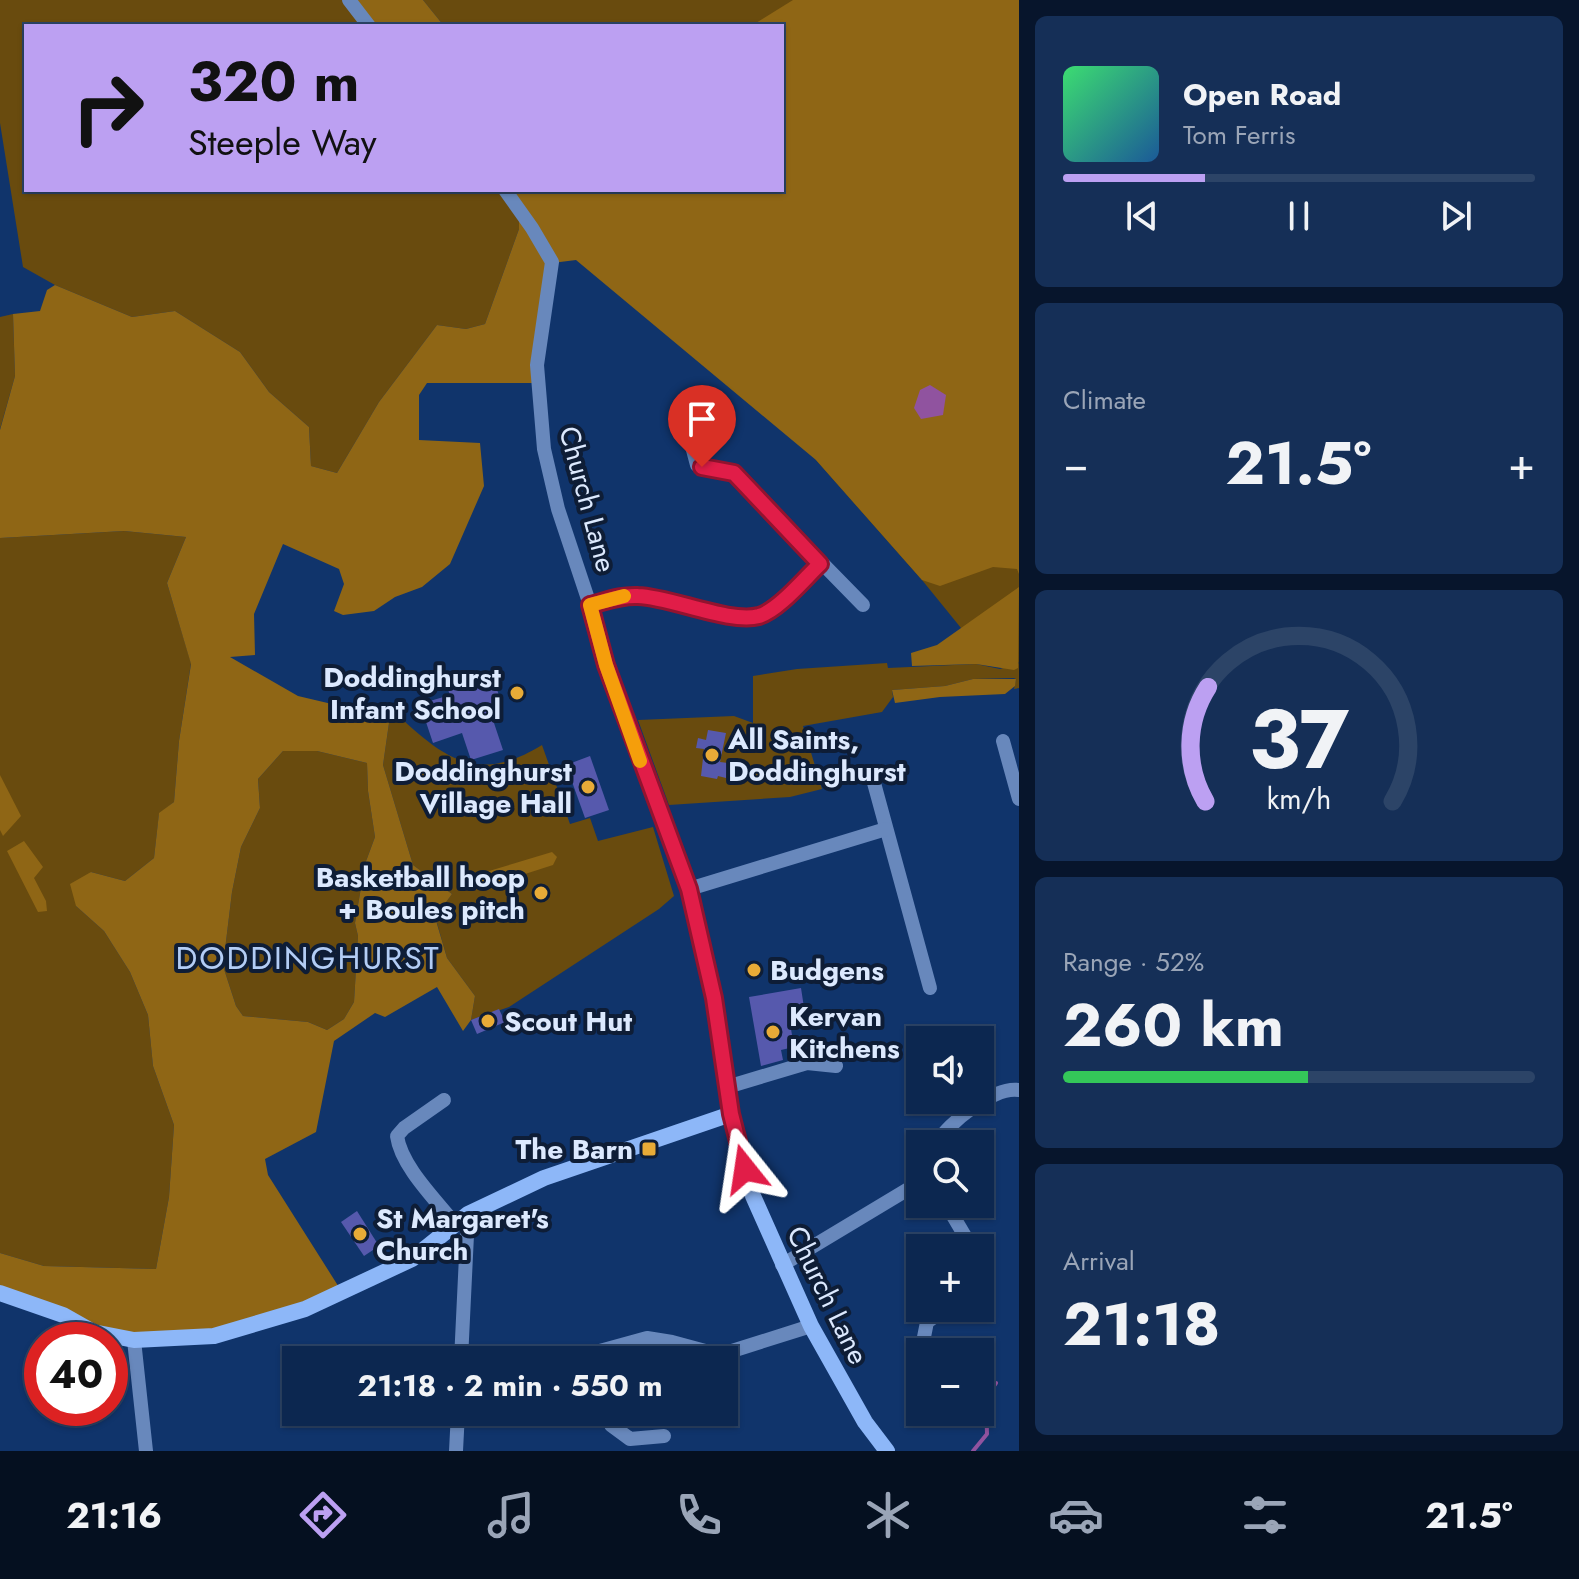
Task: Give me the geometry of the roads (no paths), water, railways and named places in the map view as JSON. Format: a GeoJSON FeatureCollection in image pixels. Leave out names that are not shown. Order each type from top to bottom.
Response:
{"type":"FeatureCollection","features":[{"type":"Feature","properties":{"kind":"street"},"geometry":{"type":"LineString","coordinates":[[349,0],[367,24]]}},
{"type":"Feature","properties":{"kind":"street","name":"Church Lane"},"geometry":{"type":"LineString","coordinates":[[506,192],[552,262],[537,365],[544,449],[558,509],[606,665],[689,889],[714,998],[731,1114],[753,1196],[811,1326],[865,1422],[887,1451]]}},
{"type":"Feature","properties":{"kind":"street"},"geometry":{"type":"LineString","coordinates":[[681,418],[697,465],[734,473],[863,605]]}},
{"type":"Feature","properties":{"kind":"street"},"geometry":{"type":"LineString","coordinates":[[590,605],[625,596],[641,596],[737,616],[759,616],[777,605],[820,564]]}},
{"type":"Feature","properties":{"kind":"street"},"geometry":{"type":"LineString","coordinates":[[1003,741],[1019,799]]}},
{"type":"Feature","properties":{"kind":"street"},"geometry":{"type":"LineString","coordinates":[[874,783],[930,988]]}},
{"type":"Feature","properties":{"kind":"street"},"geometry":{"type":"LineString","coordinates":[[689,889],[886,829]]}},
{"type":"Feature","properties":{"kind":"street"},"geometry":{"type":"LineString","coordinates":[[727,1087],[807,1063],[836,1066]]}},
{"type":"Feature","properties":{"kind":"street"},"geometry":{"type":"LineString","coordinates":[[943,1130],[1009,1088],[1019,1090]]}},
{"type":"Feature","properties":{"kind":"street"},"geometry":{"type":"LineString","coordinates":[[444,1100],[397,1136],[405,1160],[462,1219],[461,1346]]}},
{"type":"Feature","properties":{"kind":"street"},"geometry":{"type":"LineString","coordinates":[[0,1293],[63,1315],[93,1332],[134,1340],[214,1336],[305,1309],[412,1259],[462,1219],[544,1178],[731,1114]]}},
{"type":"Feature","properties":{"kind":"street"},"geometry":{"type":"LineString","coordinates":[[782,1265],[906,1190]]}},
{"type":"Feature","properties":{"kind":"street"},"geometry":{"type":"LineString","coordinates":[[922,1325],[926,1322]]}},
{"type":"Feature","properties":{"kind":"street"},"geometry":{"type":"LineString","coordinates":[[738,1349],[811,1326]]}},
{"type":"Feature","properties":{"kind":"street"},"geometry":{"type":"LineString","coordinates":[[624,1346],[647,1338],[687,1346]]}},
{"type":"Feature","properties":{"kind":"street"},"geometry":{"type":"LineString","coordinates":[[134,1340],[146,1451]]}},
{"type":"Feature","properties":{"kind":"street"},"geometry":{"type":"LineString","coordinates":[[456,1451],[457,1426]]}},
{"type":"Feature","properties":{"kind":"street"},"geometry":{"type":"LineString","coordinates":[[612,1426],[630,1439],[664,1436]]}},
{"type":"Feature","properties":{"kind":"waterway"},"geometry":{"type":"LineString","coordinates":[[973,1451],[987,1434],[986,1397],[996,1383]]}},
{"type":"Feature","properties":{"kind":"place","name":"Doddinghurst Infant School"},"geometry":{"type":"Point","coordinates":[517,693]}},
{"type":"Feature","properties":{"kind":"place","name":"All Saints, Doddinghurst"},"geometry":{"type":"Point","coordinates":[712,755]}},
{"type":"Feature","properties":{"kind":"place","name":"Doddinghurst Village Hall"},"geometry":{"type":"Point","coordinates":[588,787]}},
{"type":"Feature","properties":{"kind":"place","name":"Basketball hoop + Boules pitch"},"geometry":{"type":"Point","coordinates":[541,893]}},
{"type":"Feature","properties":{"kind":"place","name":"Budgens"},"geometry":{"type":"Point","coordinates":[754,970]}},
{"type":"Feature","properties":{"kind":"place","name":"Scout Hut"},"geometry":{"type":"Point","coordinates":[488,1021]}},
{"type":"Feature","properties":{"kind":"place","name":"Kervan Kitchens"},"geometry":{"type":"Point","coordinates":[773,1032]}},
{"type":"Feature","properties":{"kind":"place","name":"The Barn"},"geometry":{"type":"Point","coordinates":[649,1149]}},
{"type":"Feature","properties":{"kind":"place","name":"St Margaret's Church"},"geometry":{"type":"Point","coordinates":[360,1234]}},
{"type":"Feature","properties":{"kind":"district","name":"DODDINGHURST"},"geometry":{"type":"Point","coordinates":[308,958]}}]}
